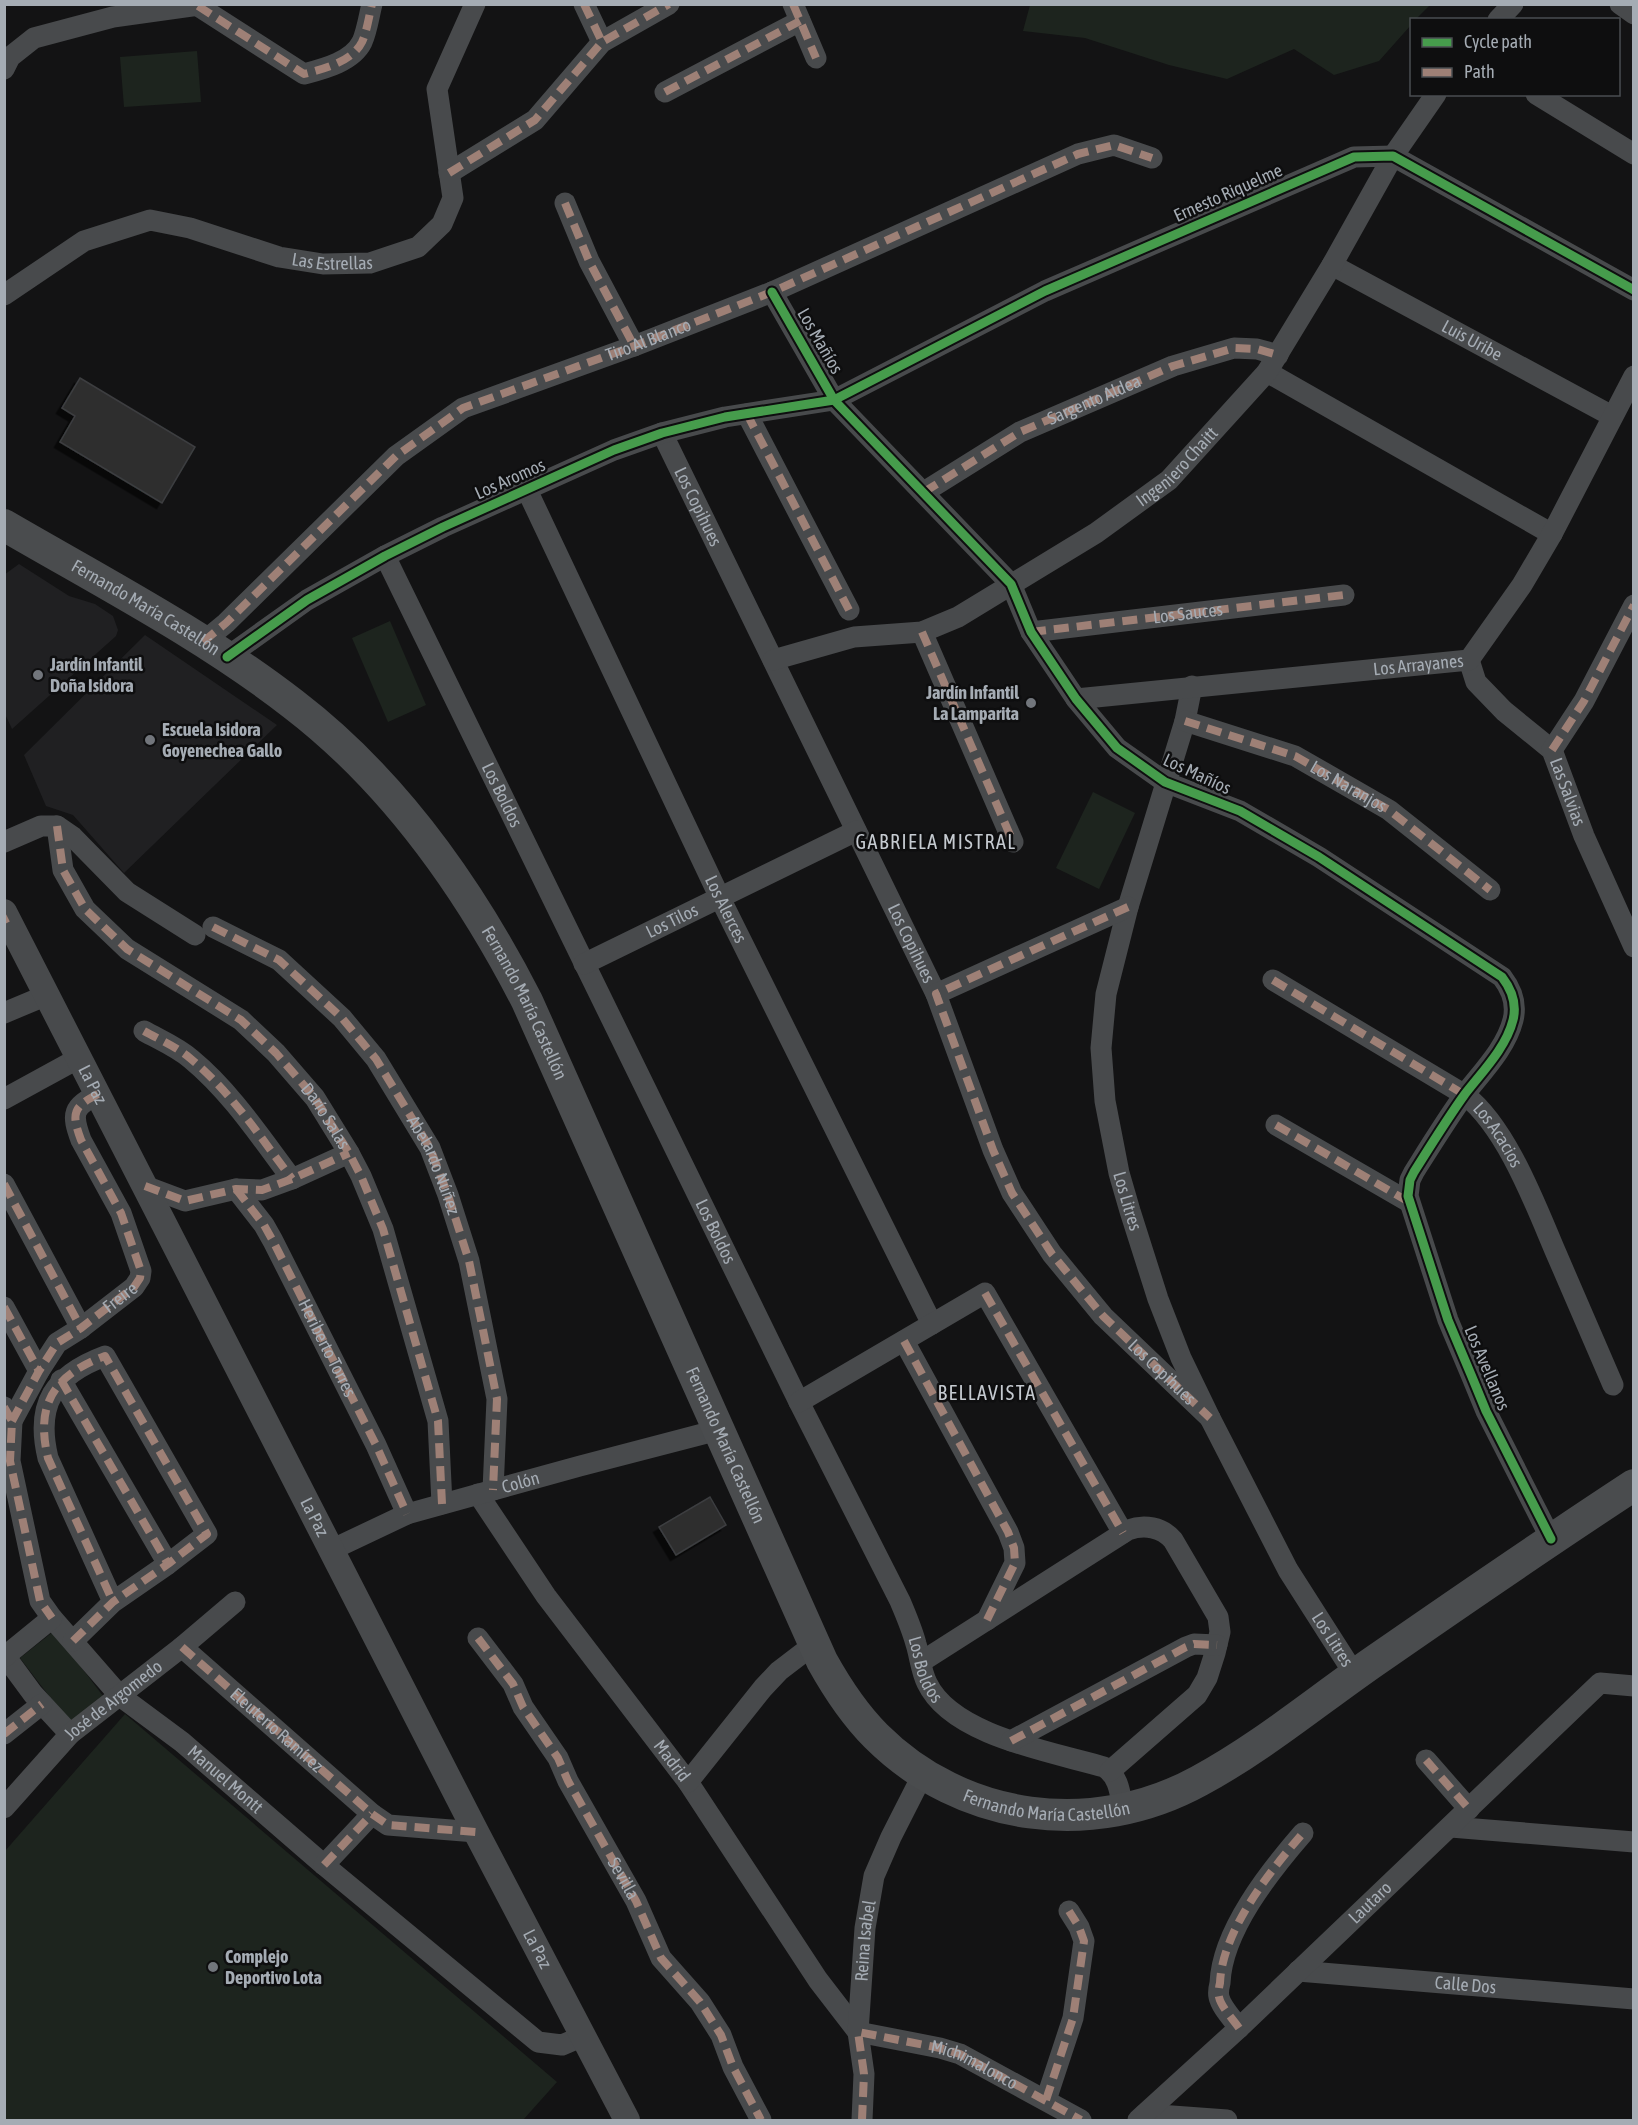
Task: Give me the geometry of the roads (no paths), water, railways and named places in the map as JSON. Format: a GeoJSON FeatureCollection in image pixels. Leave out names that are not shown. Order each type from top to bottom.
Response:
{"type":"FeatureCollection","features":[{"type":"Feature","properties":{"kind":"main road","name":"Fernando María Castellón"},"geometry":{"type":"LineString","coordinates":[[4,525],[215,650],[294,704],[356,760],[433,845],[459,882],[498,947],[536,1020],[813,1645],[831,1677],[856,1713],[890,1749],[923,1774],[986,1803],[1030,1814],[1077,1815],[1123,1809],[1158,1799],[1199,1781],[1276,1732],[1551,1539],[1634,1485]]}},
{"type":"Feature","properties":{"kind":"street"},"geometry":{"type":"LineString","coordinates":[[4,69],[10,57],[34,38],[112,11],[202,5],[304,74],[328,68],[349,56],[362,44],[372,4]]}},
{"type":"Feature","properties":{"kind":"street","name":"Las Estrellas"},"geometry":{"type":"LineString","coordinates":[[4,295],[84,242],[150,220],[201,231],[279,257],[323,264],[370,263],[418,247],[442,224],[453,198],[437,88],[475,4]]}},
{"type":"Feature","properties":{"kind":"street"},"geometry":{"type":"LineString","coordinates":[[584,4],[602,42]]}},
{"type":"Feature","properties":{"kind":"street"},"geometry":{"type":"LineString","coordinates":[[449,173],[535,120],[602,42],[669,4]]}},
{"type":"Feature","properties":{"kind":"street"},"geometry":{"type":"LineString","coordinates":[[1500,18],[1513,4]]}},
{"type":"Feature","properties":{"kind":"street"},"geometry":{"type":"LineString","coordinates":[[1620,4],[1634,14]]}},
{"type":"Feature","properties":{"kind":"street"},"geometry":{"type":"LineString","coordinates":[[665,92],[797,13],[816,58]]}},
{"type":"Feature","properties":{"kind":"street","name":"Ingeniero Chaitt"},"geometry":{"type":"LineString","coordinates":[[773,660],[854,637],[922,632],[958,617],[1096,533],[1169,480],[1273,364],[1393,156],[1435,96]]}},
{"type":"Feature","properties":{"kind":"street"},"geometry":{"type":"LineString","coordinates":[[1539,96],[1634,154]]}},
{"type":"Feature","properties":{"kind":"street","name":"Tiro Al Blanco"},"geometry":{"type":"LineString","coordinates":[[215,650],[226,623],[396,456],[463,408],[634,346],[772,292],[1078,154],[1114,145],[1152,158]]}},
{"type":"Feature","properties":{"kind":"street","name":"Ernesto Riquelme"},"geometry":{"type":"LineString","coordinates":[[834,400],[1045,291],[1354,156],[1393,156],[1634,290]]}},
{"type":"Feature","properties":{"kind":"street"},"geometry":{"type":"LineString","coordinates":[[565,203],[589,261],[634,346]]}},
{"type":"Feature","properties":{"kind":"street","name":"Luis Uribe"},"geometry":{"type":"LineString","coordinates":[[1332,265],[1612,416]]}},
{"type":"Feature","properties":{"kind":"street","name":"Los Mañíos"},"geometry":{"type":"LineString","coordinates":[[772,292],[834,400],[1011,584],[1031,632],[1076,699],[1117,748],[1165,782],[1240,811],[1319,857],[1502,977],[1508,985],[1514,1003],[1513,1022],[1503,1043],[1414,1172],[1408,1189],[1409,1202]]}},
{"type":"Feature","properties":{"kind":"street","name":"Sargento Aldea"},"geometry":{"type":"LineString","coordinates":[[924,492],[1020,432],[1173,366],[1234,348],[1257,349],[1273,364],[1552,534]]}},
{"type":"Feature","properties":{"kind":"street","name":"Los Arrayanes"},"geometry":{"type":"LineString","coordinates":[[1076,699],[1469,660],[1522,585],[1552,534],[1634,376]]}},
{"type":"Feature","properties":{"kind":"street","name":"Los Aromos"},"geometry":{"type":"LineString","coordinates":[[215,650],[385,556],[443,527],[614,450],[662,433],[747,414],[834,400]]}},
{"type":"Feature","properties":{"kind":"street"},"geometry":{"type":"LineString","coordinates":[[747,414],[849,610]]}},
{"type":"Feature","properties":{"kind":"street","name":"Los Copihues"},"geometry":{"type":"LineString","coordinates":[[662,433],[936,994],[993,1150],[1012,1193],[1052,1254],[1103,1316],[1210,1418]]}},
{"type":"Feature","properties":{"kind":"street","name":"Los Alerces"},"geometry":{"type":"LineString","coordinates":[[527,490],[720,898],[932,1324]]}},
{"type":"Feature","properties":{"kind":"street","name":"Los Boldos"},"geometry":{"type":"LineString","coordinates":[[385,556],[799,1402],[900,1601],[911,1628],[927,1683],[936,1698],[949,1711],[984,1731],[1011,1741],[1104,1767],[1110,1771]]}},
{"type":"Feature","properties":{"kind":"street","name":"Los Sauces"},"geometry":{"type":"LineString","coordinates":[[1031,632],[1344,595]]}},
{"type":"Feature","properties":{"kind":"street"},"geometry":{"type":"LineString","coordinates":[[1552,750],[1584,701],[1634,605]]}},
{"type":"Feature","properties":{"kind":"street"},"geometry":{"type":"LineString","coordinates":[[922,632],[1013,842]]}},
{"type":"Feature","properties":{"kind":"street","name":"Las Salvias"},"geometry":{"type":"LineString","coordinates":[[1469,660],[1476,682],[1504,711],[1552,750],[1584,836],[1634,947]]}},
{"type":"Feature","properties":{"kind":"street","name":"Los Litres"},"geometry":{"type":"LineString","coordinates":[[1192,687],[1185,721],[1128,907],[1106,994],[1102,1021],[1101,1057],[1105,1101],[1122,1183],[1158,1299],[1181,1358],[1288,1570],[1355,1675]]}},
{"type":"Feature","properties":{"kind":"street","name":"Los Naranjos"},"geometry":{"type":"LineString","coordinates":[[1185,721],[1295,756],[1389,810],[1490,891]]}},
{"type":"Feature","properties":{"kind":"street"},"geometry":{"type":"LineString","coordinates":[[4,842],[41,826],[57,826]]}},
{"type":"Feature","properties":{"kind":"street","name":"Abelardo Núñez"},"geometry":{"type":"LineString","coordinates":[[57,826],[73,837],[127,892],[204,931],[279,960],[342,1018],[376,1059],[430,1148],[469,1261],[497,1399],[485,1492]]}},
{"type":"Feature","properties":{"kind":"street","name":"Darío Salas"},"geometry":{"type":"LineString","coordinates":[[57,826],[63,870],[85,909],[127,948],[241,1020],[276,1053],[315,1098],[349,1152],[384,1229],[438,1421],[442,1504]]}},
{"type":"Feature","properties":{"kind":"street","name":"Los Tilos"},"geometry":{"type":"LineString","coordinates":[[584,964],[856,831]]}},
{"type":"Feature","properties":{"kind":"street"},"geometry":{"type":"LineString","coordinates":[[936,994],[1128,907]]}},
{"type":"Feature","properties":{"kind":"street","name":"La Paz"},"geometry":{"type":"LineString","coordinates":[[6,917],[627,2121]]}},
{"type":"Feature","properties":{"kind":"street","name":"Los Acacios"},"geometry":{"type":"LineString","coordinates":[[1273,980],[1465,1095],[1491,1121],[1539,1212],[1613,1385]]}},
{"type":"Feature","properties":{"kind":"street"},"geometry":{"type":"LineString","coordinates":[[4,1013],[47,995]]}},
{"type":"Feature","properties":{"kind":"street"},"geometry":{"type":"LineString","coordinates":[[144,1031],[192,1059],[213,1080],[250,1123],[292,1179]]}},
{"type":"Feature","properties":{"kind":"street"},"geometry":{"type":"LineString","coordinates":[[4,1099],[79,1058]]}},
{"type":"Feature","properties":{"kind":"street","name":"Freire"},"geometry":{"type":"LineString","coordinates":[[8,1414],[57,1343],[81,1328],[134,1287],[140,1278],[141,1271],[121,1213],[77,1130],[75,1112],[82,1102],[98,1094]]}},
{"type":"Feature","properties":{"kind":"street"},"geometry":{"type":"LineString","coordinates":[[1276,1125],[1409,1202]]}},
{"type":"Feature","properties":{"kind":"street"},"geometry":{"type":"LineString","coordinates":[[145,1186],[185,1201],[236,1190],[262,1190],[292,1179],[349,1152]]}},
{"type":"Feature","properties":{"kind":"street"},"geometry":{"type":"LineString","coordinates":[[4,1184],[81,1328]]}},
{"type":"Feature","properties":{"kind":"street","name":"Heriberto Torres"},"geometry":{"type":"LineString","coordinates":[[236,1190],[264,1225],[273,1241],[376,1445],[407,1514]]}},
{"type":"Feature","properties":{"kind":"street","name":"Los Avellanos"},"geometry":{"type":"LineString","coordinates":[[1409,1202],[1448,1320],[1486,1411],[1551,1539]]}},
{"type":"Feature","properties":{"kind":"street"},"geometry":{"type":"LineString","coordinates":[[799,1402],[985,1293],[1123,1533]]}},
{"type":"Feature","properties":{"kind":"street"},"geometry":{"type":"LineString","coordinates":[[4,1307],[39,1371]]}},
{"type":"Feature","properties":{"kind":"street"},"geometry":{"type":"LineString","coordinates":[[904,1341],[1008,1532],[1014,1548],[1015,1563],[987,1620]]}},
{"type":"Feature","properties":{"kind":"street"},"geometry":{"type":"LineString","coordinates":[[73,1641],[113,1602],[207,1534],[105,1356],[93,1360],[61,1380],[46,1410],[44,1442],[48,1458],[113,1602]]}},
{"type":"Feature","properties":{"kind":"street"},"geometry":{"type":"LineString","coordinates":[[61,1380],[168,1564]]}},
{"type":"Feature","properties":{"kind":"street","name":"Manuel Montt"},"geometry":{"type":"LineString","coordinates":[[8,1414],[10,1461],[40,1601],[120,1696],[182,1742],[324,1865],[538,2042],[562,2045],[583,2036]]}},
{"type":"Feature","properties":{"kind":"street","name":"Colón"},"geometry":{"type":"LineString","coordinates":[[331,1550],[407,1514],[718,1430]]}},
{"type":"Feature","properties":{"kind":"street","name":"Madrid"},"geometry":{"type":"LineString","coordinates":[[485,1492],[546,1596],[688,1782],[818,1980],[858,2032]]}},
{"type":"Feature","properties":{"kind":"street"},"geometry":{"type":"LineString","coordinates":[[921,1662],[1123,1533],[1133,1528],[1153,1528],[1165,1532],[1173,1540],[1218,1617],[1220,1632],[1207,1678],[1197,1695],[1110,1771],[1117,1781],[1123,1809]]}},
{"type":"Feature","properties":{"kind":"street","name":"José de Argomedo"},"geometry":{"type":"LineString","coordinates":[[4,1808],[70,1734],[182,1647],[235,1602]]}},
{"type":"Feature","properties":{"kind":"street"},"geometry":{"type":"LineString","coordinates":[[52,1618],[5,1657],[42,1704],[70,1734]]}},
{"type":"Feature","properties":{"kind":"street","name":"Sevilla"},"geometry":{"type":"LineString","coordinates":[[478,1638],[513,1684],[523,1707],[558,1758],[568,1781],[636,1901],[661,1958],[700,2002],[721,2035],[733,2067],[761,2121]]}},
{"type":"Feature","properties":{"kind":"street"},"geometry":{"type":"LineString","coordinates":[[1011,1741],[1186,1647],[1194,1644],[1217,1646]]}},
{"type":"Feature","properties":{"kind":"street"},"geometry":{"type":"LineString","coordinates":[[688,1782],[763,1688],[779,1671],[813,1645]]}},
{"type":"Feature","properties":{"kind":"street","name":"Eleuterio Ramírez"},"geometry":{"type":"LineString","coordinates":[[182,1647],[372,1814],[388,1825],[476,1832]]}},
{"type":"Feature","properties":{"kind":"street","name":"Lautaro"},"geometry":{"type":"LineString","coordinates":[[1141,2117],[1239,2028],[1600,1683],[1634,1686]]}},
{"type":"Feature","properties":{"kind":"street"},"geometry":{"type":"LineString","coordinates":[[4,1734],[42,1704]]}},
{"type":"Feature","properties":{"kind":"street"},"geometry":{"type":"LineString","coordinates":[[1426,1760],[1469,1809]]}},
{"type":"Feature","properties":{"kind":"street","name":"Reina Isabel"},"geometry":{"type":"LineString","coordinates":[[862,2121],[864,2074],[858,2032],[865,1928],[874,1876],[923,1774]]}},
{"type":"Feature","properties":{"kind":"street"},"geometry":{"type":"LineString","coordinates":[[324,1865],[372,1814]]}},
{"type":"Feature","properties":{"kind":"street"},"geometry":{"type":"LineString","coordinates":[[1451,1827],[1634,1842]]}},
{"type":"Feature","properties":{"kind":"street"},"geometry":{"type":"LineString","coordinates":[[1239,2028],[1219,1998],[1220,1975],[1226,1949],[1239,1923],[1273,1868],[1303,1833]]}},
{"type":"Feature","properties":{"kind":"street"},"geometry":{"type":"LineString","coordinates":[[1046,2100],[1073,2018],[1084,1941],[1079,1927],[1068,1911]]}},
{"type":"Feature","properties":{"kind":"street","name":"Calle Dos"},"geometry":{"type":"LineString","coordinates":[[1298,1971],[1634,1999]]}},
{"type":"Feature","properties":{"kind":"street","name":"Michimalonco"},"geometry":{"type":"LineString","coordinates":[[858,2032],[960,2054],[1082,2121]]}},
{"type":"Feature","properties":{"kind":"street"},"geometry":{"type":"LineString","coordinates":[[1141,2117],[1227,2121]]}},
{"type":"Feature","properties":{"kind":"place","name":"Jardín Infantil Doña Isidora"},"geometry":{"type":"Point","coordinates":[38,675]}},
{"type":"Feature","properties":{"kind":"place","name":"Jardín Infantil La Lamparita"},"geometry":{"type":"Point","coordinates":[1031,703]}},
{"type":"Feature","properties":{"kind":"place","name":"Escuela Isidora Goyenechea Gallo"},"geometry":{"type":"Point","coordinates":[150,740]}},
{"type":"Feature","properties":{"kind":"place","name":"Complejo Deportivo Lota"},"geometry":{"type":"Point","coordinates":[213,1967]}},
{"type":"Feature","properties":{"kind":"district","name":"GABRIELA MISTRAL"},"geometry":{"type":"Point","coordinates":[936,842]}},
{"type":"Feature","properties":{"kind":"district","name":"BELLAVISTA"},"geometry":{"type":"Point","coordinates":[987,1393]}}]}
